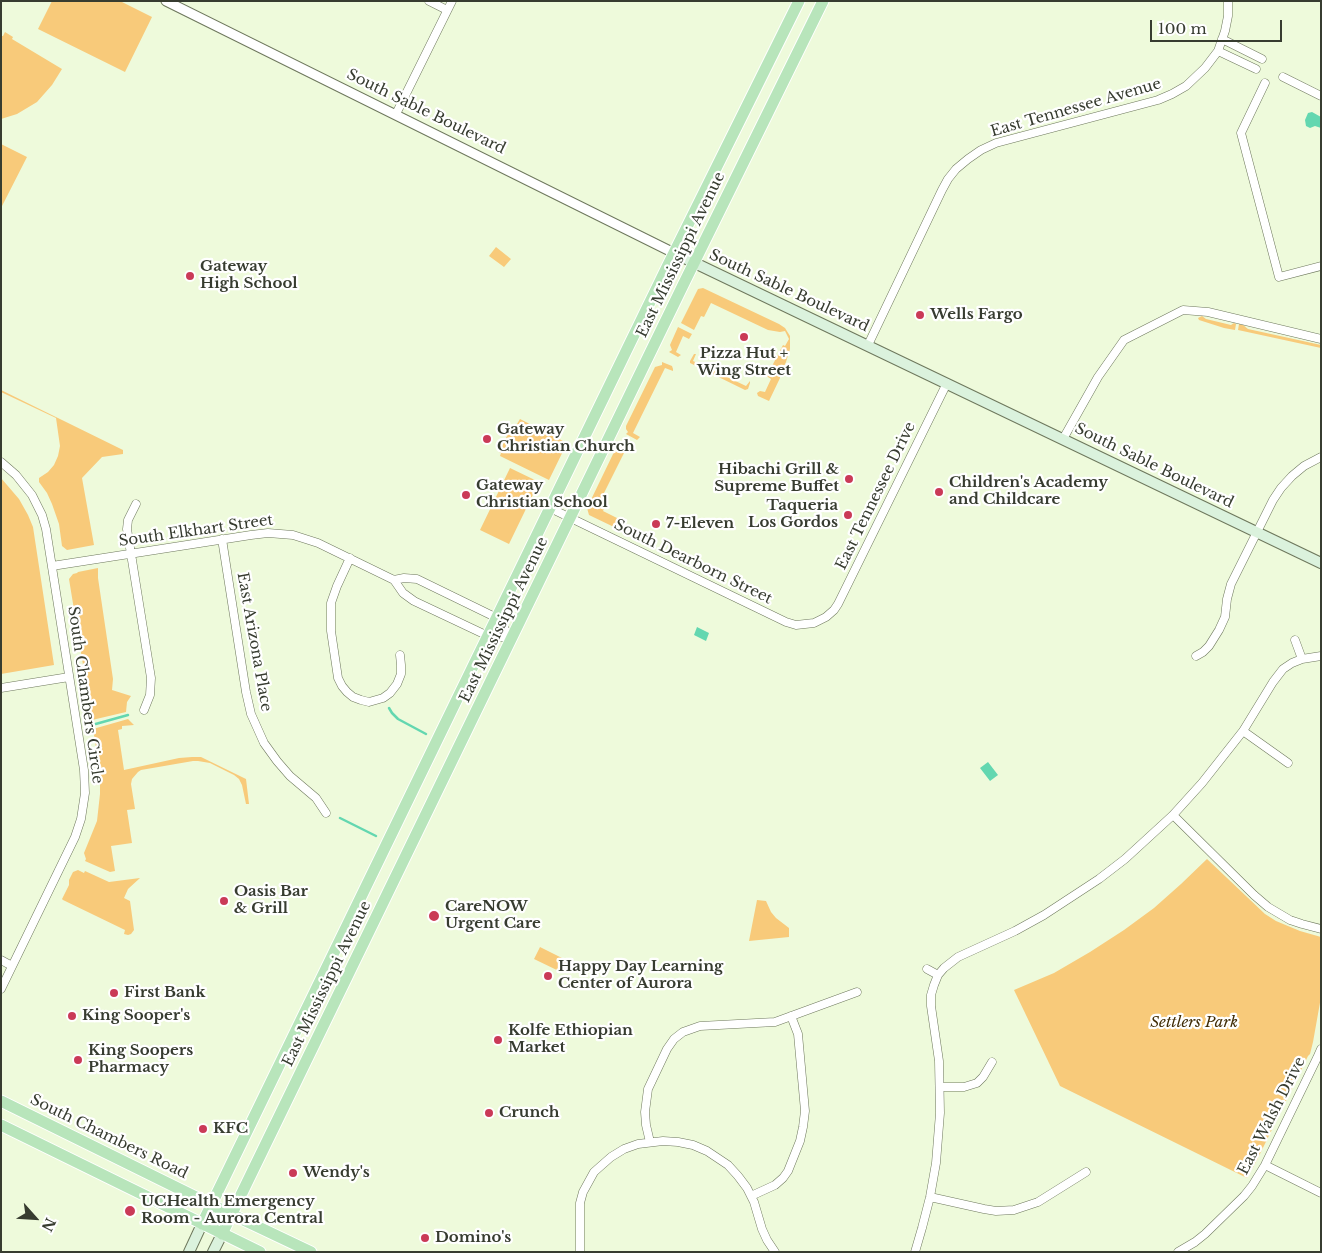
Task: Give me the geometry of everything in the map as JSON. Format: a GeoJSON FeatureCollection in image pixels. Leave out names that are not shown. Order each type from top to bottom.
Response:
{"type":"FeatureCollection","features":[{"type":"Feature","properties":{"kind":"main road","name":"East Mississippi Avenue"},"geometry":{"type":"LineString","coordinates":[[189,1252],[674,253],[799,1]]}},
{"type":"Feature","properties":{"kind":"main road","name":"East Mississippi Avenue"},"geometry":{"type":"LineString","coordinates":[[213,1252],[694,262],[823,1]]}},
{"type":"Feature","properties":{"kind":"main road","name":"South Sable Boulevard"},"geometry":{"type":"LineString","coordinates":[[674,253],[868,344],[1321,563]]}},
{"type":"Feature","properties":{"kind":"main road","name":"South Chambers Road"},"geometry":{"type":"LineString","coordinates":[[1,1101],[311,1252]]}},
{"type":"Feature","properties":{"kind":"main road"},"geometry":{"type":"LineString","coordinates":[[1,1125],[260,1252]]}},
{"type":"Feature","properties":{"kind":"street","name":"South Sable Boulevard"},"geometry":{"type":"LineString","coordinates":[[166,1],[674,253]]}},
{"type":"Feature","properties":{"kind":"street"},"geometry":{"type":"LineString","coordinates":[[428,1],[448,10]]}},
{"type":"Feature","properties":{"kind":"street"},"geometry":{"type":"LineString","coordinates":[[396,114],[452,1]]}},
{"type":"Feature","properties":{"kind":"street","name":"East Tennessee Avenue"},"geometry":{"type":"LineString","coordinates":[[868,344],[942,190],[956,169],[982,150],[996,144],[1158,100],[1172,94],[1194,80],[1218,51],[1228,16],[1228,1]]}},
{"type":"Feature","properties":{"kind":"street"},"geometry":{"type":"LineString","coordinates":[[1222,39],[1262,59]]}},
{"type":"Feature","properties":{"kind":"street"},"geometry":{"type":"LineString","coordinates":[[1218,51],[1256,70]]}},
{"type":"Feature","properties":{"kind":"street"},"geometry":{"type":"LineString","coordinates":[[1282,77],[1321,96]]}},
{"type":"Feature","properties":{"kind":"street"},"geometry":{"type":"LineString","coordinates":[[1265,83],[1241,133],[1279,277],[1321,266]]}},
{"type":"Feature","properties":{"kind":"street"},"geometry":{"type":"LineString","coordinates":[[1063,439],[1098,377],[1124,340],[1183,310],[1208,312],[1321,339]]}},
{"type":"Feature","properties":{"kind":"street","name":"East Tennessee Drive"},"geometry":{"type":"LineString","coordinates":[[826,617],[834,610],[842,597],[947,383]]}},
{"type":"Feature","properties":{"kind":"street"},"geometry":{"type":"LineString","coordinates":[[1196,656],[1209,646],[1222,623],[1231,584],[1273,500],[1281,488],[1299,470],[1321,457]]}},
{"type":"Feature","properties":{"kind":"street","name":"South Chambers Circle"},"geometry":{"type":"LineString","coordinates":[[1,462],[22,482],[37,503],[46,529],[85,777],[85,793],[80,825],[1,989]]}},
{"type":"Feature","properties":{"kind":"street"},"geometry":{"type":"LineString","coordinates":[[136,504],[127,526],[151,678],[150,695],[144,710]]}},
{"type":"Feature","properties":{"kind":"street","name":"South Dearborn Street"},"geometry":{"type":"LineString","coordinates":[[550,508],[786,622],[796,625],[810,624],[826,617]]}},
{"type":"Feature","properties":{"kind":"street","name":"South Elkhart Street"},"geometry":{"type":"LineString","coordinates":[[52,566],[222,539],[264,534],[293,535],[318,543],[394,580],[403,593],[414,601],[488,636]]}},
{"type":"Feature","properties":{"kind":"street","name":"East Arizona Place"},"geometry":{"type":"LineString","coordinates":[[222,539],[246,692],[253,719],[264,743],[277,761],[290,776],[316,798],[326,813]]}},
{"type":"Feature","properties":{"kind":"street"},"geometry":{"type":"LineString","coordinates":[[350,558],[331,603],[331,631],[338,678],[342,686],[353,697],[361,700],[369,702],[383,698],[397,684],[401,674],[400,655]]}},
{"type":"Feature","properties":{"kind":"street","name":"South Elkhart Street"},"geometry":{"type":"LineString","coordinates":[[394,580],[404,578],[417,579],[497,618],[511,638]]}},
{"type":"Feature","properties":{"kind":"street"},"geometry":{"type":"LineString","coordinates":[[488,636],[511,638]]}},
{"type":"Feature","properties":{"kind":"street"},"geometry":{"type":"LineString","coordinates":[[1295,640],[1302,659]]}},
{"type":"Feature","properties":{"kind":"street"},"geometry":{"type":"LineString","coordinates":[[915,1252],[930,1197],[936,1163],[940,1088],[932,996],[938,976],[944,968],[958,957],[1015,931],[1072,898],[1124,859],[1173,815],[1202,783],[1242,731],[1278,675],[1292,663],[1302,659],[1321,656]]}},
{"type":"Feature","properties":{"kind":"street"},"geometry":{"type":"LineString","coordinates":[[1,688],[69,677]]}},
{"type":"Feature","properties":{"kind":"street"},"geometry":{"type":"LineString","coordinates":[[1242,731],[1288,763]]}},
{"type":"Feature","properties":{"kind":"street"},"geometry":{"type":"LineString","coordinates":[[1173,815],[1268,907],[1290,920],[1321,928]]}},
{"type":"Feature","properties":{"kind":"street"},"geometry":{"type":"LineString","coordinates":[[1,960],[12,966]]}},
{"type":"Feature","properties":{"kind":"street"},"geometry":{"type":"LineString","coordinates":[[927,969],[938,976]]}},
{"type":"Feature","properties":{"kind":"street"},"geometry":{"type":"LineString","coordinates":[[650,1142],[645,1112],[648,1089],[667,1049],[674,1039],[683,1032],[700,1026],[774,1022],[857,992]]}},
{"type":"Feature","properties":{"kind":"street"},"geometry":{"type":"LineString","coordinates":[[751,1196],[775,1185],[783,1178],[800,1142],[804,1111],[798,1034],[791,1016]]}},
{"type":"Feature","properties":{"kind":"street","name":"East Walsh Drive"},"geometry":{"type":"LineString","coordinates":[[1178,1252],[1205,1234],[1252,1186],[1265,1165],[1319,1059],[1321,1049]]}},
{"type":"Feature","properties":{"kind":"street"},"geometry":{"type":"LineString","coordinates":[[940,1088],[964,1087],[977,1083],[984,1077],[992,1062]]}},
{"type":"Feature","properties":{"kind":"street"},"geometry":{"type":"LineString","coordinates":[[580,1252],[580,1203],[594,1172],[611,1157],[624,1149],[638,1144],[663,1141],[693,1145],[707,1151],[720,1159],[738,1176],[751,1196],[762,1229],[775,1252]]}},
{"type":"Feature","properties":{"kind":"street"},"geometry":{"type":"LineString","coordinates":[[1265,1165],[1321,1193]]}},
{"type":"Feature","properties":{"kind":"street"},"geometry":{"type":"LineString","coordinates":[[930,1197],[996,1211],[1014,1210],[1038,1202],[1086,1172]]}},
{"type":"Feature","properties":{"kind":"green space"},"geometry":{"type":"Polygon","coordinates":[[[52,1],[120,1],[152,17],[125,72],[38,29],[52,1]]]}},
{"type":"Feature","properties":{"kind":"green space"},"geometry":{"type":"Polygon","coordinates":[[[5,32],[13,37],[12,39],[62,69],[52,85],[37,102],[17,114],[1,119],[1,36],[5,32]]]}},
{"type":"Feature","properties":{"kind":"green space"},"geometry":{"type":"Polygon","coordinates":[[[1,144],[27,157],[1,208],[1,144]]]}},
{"type":"Feature","properties":{"kind":"green space"},"geometry":{"type":"Polygon","coordinates":[[[496,247],[511,259],[504,267],[489,256],[496,247]]]}},
{"type":"Feature","properties":{"kind":"green space"},"geometry":{"type":"Polygon","coordinates":[[[703,288],[785,328],[790,336],[790,349],[781,372],[771,368],[783,345],[785,346],[789,339],[785,331],[768,330],[711,303],[704,317],[701,316],[694,330],[681,323],[698,289],[703,288]]]}},
{"type":"Feature","properties":{"kind":"green space"},"geometry":{"type":"Polygon","coordinates":[[[1202,316],[1206,319],[1231,325],[1234,323],[1236,324],[1235,330],[1199,320],[1198,318],[1202,316]]]}},
{"type":"Feature","properties":{"kind":"green space"},"geometry":{"type":"Polygon","coordinates":[[[1239,324],[1248,329],[1321,345],[1321,348],[1238,330],[1239,324]]]}},
{"type":"Feature","properties":{"kind":"green space"},"geometry":{"type":"Polygon","coordinates":[[[678,327],[692,334],[689,339],[683,336],[676,352],[681,355],[678,357],[669,352],[672,350],[670,345],[678,327]]]}},
{"type":"Feature","properties":{"kind":"green space"},"geometry":{"type":"Polygon","coordinates":[[[694,354],[696,354],[693,361],[746,386],[750,381],[748,389],[745,390],[690,363],[694,354]]]}},
{"type":"Feature","properties":{"kind":"green space"},"geometry":{"type":"Polygon","coordinates":[[[662,362],[672,366],[673,371],[665,368],[633,433],[640,437],[637,440],[626,434],[628,432],[626,426],[655,367],[662,365],[662,362]]]}},
{"type":"Feature","properties":{"kind":"green space"},"geometry":{"type":"Polygon","coordinates":[[[770,371],[780,376],[780,378],[769,401],[758,396],[757,393],[760,391],[765,392],[771,379],[765,375],[769,375],[770,371]]]}},
{"type":"Feature","properties":{"kind":"green space"},"geometry":{"type":"Polygon","coordinates":[[[1,390],[123,450],[123,454],[102,457],[82,478],[94,545],[67,550],[62,546],[59,524],[52,504],[39,482],[39,478],[48,472],[58,456],[60,446],[56,418],[1,392],[1,390]]]}},
{"type":"Feature","properties":{"kind":"green space"},"geometry":{"type":"Polygon","coordinates":[[[520,419],[567,443],[549,480],[500,456],[501,453],[499,452],[507,436],[505,434],[508,429],[511,431],[514,429],[520,419]]]}},
{"type":"Feature","properties":{"kind":"green space"},"geometry":{"type":"Polygon","coordinates":[[[621,445],[630,449],[631,453],[625,451],[600,501],[606,505],[603,511],[625,522],[623,527],[616,528],[589,515],[587,508],[615,450],[621,448],[621,445]]]}},
{"type":"Feature","properties":{"kind":"green space"},"geometry":{"type":"Polygon","coordinates":[[[510,468],[539,482],[509,544],[480,530],[510,468]]]}},
{"type":"Feature","properties":{"kind":"green space"},"geometry":{"type":"Polygon","coordinates":[[[1,478],[19,499],[33,527],[54,665],[1,674],[1,478]]]}},
{"type":"Feature","properties":{"kind":"green space"},"geometry":{"type":"Polygon","coordinates":[[[98,568],[113,679],[112,690],[131,696],[127,702],[126,712],[92,720],[69,579],[78,572],[98,568]]]}},
{"type":"Feature","properties":{"kind":"green space"},"geometry":{"type":"Polygon","coordinates":[[[128,719],[134,725],[122,726],[122,729],[118,730],[124,770],[179,758],[201,757],[246,779],[249,804],[246,804],[239,779],[210,763],[193,761],[141,770],[132,779],[131,784],[135,809],[127,810],[132,843],[111,846],[115,871],[110,872],[85,861],[84,853],[97,821],[100,794],[100,772],[93,729],[128,719]]]}},
{"type":"Feature","properties":{"kind":"green space","name":"Settlers Park"},"geometry":{"type":"Polygon","coordinates":[[[1207,859],[1265,914],[1300,931],[1321,937],[1321,997],[1310,1054],[1247,1178],[1060,1086],[1014,990],[1054,973],[1124,930],[1154,908],[1207,859]]]}},
{"type":"Feature","properties":{"kind":"green space"},"geometry":{"type":"Polygon","coordinates":[[[78,870],[84,873],[85,871],[109,882],[140,878],[128,889],[124,898],[130,901],[134,930],[131,934],[124,934],[125,930],[62,899],[73,872],[78,870]]]}},
{"type":"Feature","properties":{"kind":"green space"},"geometry":{"type":"Polygon","coordinates":[[[757,900],[766,901],[776,918],[789,928],[789,937],[749,941],[757,900]]]}},
{"type":"Feature","properties":{"kind":"green space"},"geometry":{"type":"Polygon","coordinates":[[[540,947],[568,961],[563,973],[534,959],[540,947]]]}},
{"type":"Feature","properties":{"kind":"shaded area"},"geometry":{"type":"Polygon","coordinates":[[[1312,112],[1321,117],[1321,128],[1306,126],[1305,120],[1308,113],[1312,112]]]}},
{"type":"Feature","properties":{"kind":"shaded area"},"geometry":{"type":"Polygon","coordinates":[[[697,627],[709,633],[706,641],[694,635],[697,627]]]}},
{"type":"Feature","properties":{"kind":"shaded area"},"geometry":{"type":"Polygon","coordinates":[[[988,762],[998,775],[990,781],[980,768],[988,762]]]}},
{"type":"Feature","properties":{"kind":"waterway"},"geometry":{"type":"LineString","coordinates":[[389,708],[398,719],[426,734]]}},
{"type":"Feature","properties":{"kind":"waterway"},"geometry":{"type":"LineString","coordinates":[[92,725],[128,715]]}},
{"type":"Feature","properties":{"kind":"waterway"},"geometry":{"type":"LineString","coordinates":[[340,818],[376,836]]}},
{"type":"Feature","properties":{"kind":"place","name":"Gateway High School"},"geometry":{"type":"Point","coordinates":[190,276]}},
{"type":"Feature","properties":{"kind":"place","name":"Wells Fargo"},"geometry":{"type":"Point","coordinates":[920,315]}},
{"type":"Feature","properties":{"kind":"place","name":"Pizza Hut + Wing Street"},"geometry":{"type":"Point","coordinates":[744,337]}},
{"type":"Feature","properties":{"kind":"place","name":"Gateway Christian Church"},"geometry":{"type":"Point","coordinates":[487,439]}},
{"type":"Feature","properties":{"kind":"place","name":"Hibachi Grill & Supreme Buffet"},"geometry":{"type":"Point","coordinates":[849,479]}},
{"type":"Feature","properties":{"kind":"place","name":"Children's Academy and Childcare"},"geometry":{"type":"Point","coordinates":[939,492]}},
{"type":"Feature","properties":{"kind":"place","name":"Gateway Christian School"},"geometry":{"type":"Point","coordinates":[466,495]}},
{"type":"Feature","properties":{"kind":"place","name":"Taqueria Los Gordos"},"geometry":{"type":"Point","coordinates":[848,515]}},
{"type":"Feature","properties":{"kind":"place","name":"7-Eleven"},"geometry":{"type":"Point","coordinates":[656,524]}},
{"type":"Feature","properties":{"kind":"place","name":"Oasis Bar & Grill"},"geometry":{"type":"Point","coordinates":[224,901]}},
{"type":"Feature","properties":{"kind":"place","name":"CareNOW Urgent Care"},"geometry":{"type":"Point","coordinates":[434,916]}},
{"type":"Feature","properties":{"kind":"place","name":"Happy Day Learning Center of Aurora"},"geometry":{"type":"Point","coordinates":[548,976]}},
{"type":"Feature","properties":{"kind":"place","name":"First Bank"},"geometry":{"type":"Point","coordinates":[114,993]}},
{"type":"Feature","properties":{"kind":"place","name":"King Sooper's"},"geometry":{"type":"Point","coordinates":[72,1016]}},
{"type":"Feature","properties":{"kind":"place","name":"Kolfe Ethiopian Market"},"geometry":{"type":"Point","coordinates":[498,1040]}},
{"type":"Feature","properties":{"kind":"place","name":"King Soopers Pharmacy"},"geometry":{"type":"Point","coordinates":[78,1060]}},
{"type":"Feature","properties":{"kind":"place","name":"Crunch"},"geometry":{"type":"Point","coordinates":[489,1113]}},
{"type":"Feature","properties":{"kind":"place","name":"KFC"},"geometry":{"type":"Point","coordinates":[203,1129]}},
{"type":"Feature","properties":{"kind":"place","name":"Wendy's"},"geometry":{"type":"Point","coordinates":[293,1173]}},
{"type":"Feature","properties":{"kind":"place","name":"UCHealth Emergency Room - Aurora Central"},"geometry":{"type":"Point","coordinates":[130,1211]}},
{"type":"Feature","properties":{"kind":"place","name":"Domino's"},"geometry":{"type":"Point","coordinates":[425,1238]}}]}
